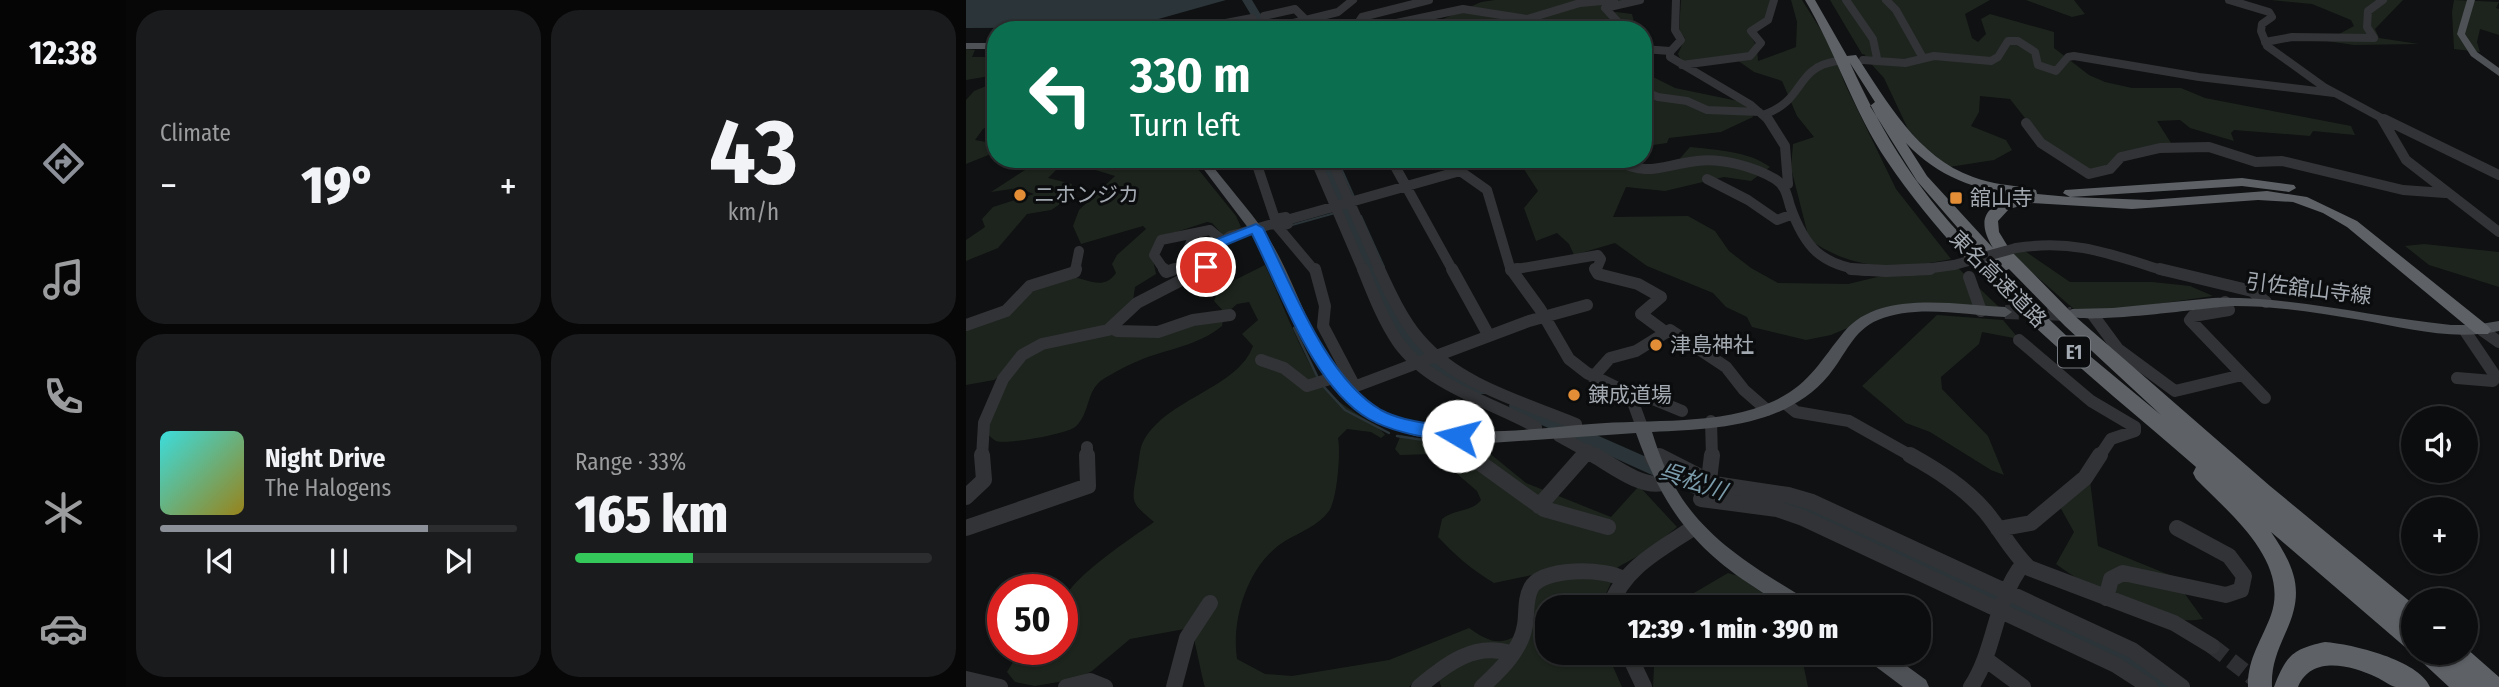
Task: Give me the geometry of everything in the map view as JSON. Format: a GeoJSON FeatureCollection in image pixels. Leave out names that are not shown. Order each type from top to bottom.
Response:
{"type":"FeatureCollection","features":[{"type":"Feature","properties":{"kind":"highway","name":"東名高速道路"},"geometry":{"type":"LineString","coordinates":[[1811,0],[1833,38],[1878,137],[1909,183],[2003,288],[2067,346],[2401,629]]}},
{"type":"Feature","properties":{"kind":"highway","name":"東名高速道路"},"geometry":{"type":"LineString","coordinates":[[1822,0],[1899,146],[1930,188],[1980,246],[2067,328],[2401,608]]}},
{"type":"Feature","properties":{"kind":"highway"},"geometry":{"type":"LineString","coordinates":[[1851,59],[1898,128],[1916,149],[1936,165],[1962,178],[2004,190],[2037,194],[2242,182],[2298,191],[2334,206],[2357,222],[2482,329]]}},
{"type":"Feature","properties":{"kind":"highway"},"geometry":{"type":"LineString","coordinates":[[2266,495],[2025,276],[1993,238],[1990,223],[1997,211],[2012,202],[2034,199],[2122,205],[2269,196],[2299,199],[2322,207],[2352,224],[2482,329]]}},
{"type":"Feature","properties":{"kind":"highway"},"geometry":{"type":"LineString","coordinates":[[2067,346],[2200,470],[2242,514],[2276,557],[2285,579],[2287,600],[2261,662],[2260,687]]}},
{"type":"Feature","properties":{"kind":"highway"},"geometry":{"type":"LineString","coordinates":[[2286,687],[2290,674],[2304,661],[2334,654],[2372,662],[2418,687]]}},
{"type":"Feature","properties":{"kind":"highway"},"geometry":{"type":"LineString","coordinates":[[2442,665],[2467,687]]}},
{"type":"Feature","properties":{"kind":"highway"},"geometry":{"type":"LineString","coordinates":[[2467,665],[2492,687]]}},
{"type":"Feature","properties":{"kind":"main road"},"geometry":{"type":"LineString","coordinates":[[2471,0],[2466,8],[2461,34],[2474,54],[2499,73]]}},
{"type":"Feature","properties":{"kind":"main road"},"geometry":{"type":"LineString","coordinates":[[966,46],[987,46]]}},
{"type":"Feature","properties":{"kind":"main road"},"geometry":{"type":"LineString","coordinates":[[1208,168],[1256,228],[1333,378],[1349,388],[1366,409],[1401,425],[1428,432],[1474,436],[1642,427],[1744,418],[1785,402],[1814,383],[1848,335],[1872,317],[1907,309],[2005,312]]}},
{"type":"Feature","properties":{"kind":"main road","name":"引佐舘山寺線"},"geometry":{"type":"LineString","coordinates":[[2072,314],[2134,313],[2225,302],[2266,302],[2482,329]]}},
{"type":"Feature","properties":{"kind":"main road"},"geometry":{"type":"LineString","coordinates":[[1642,427],[1661,482],[1693,528],[1737,567],[1782,595]]}},
{"type":"Feature","properties":{"kind":"main road"},"geometry":{"type":"LineString","coordinates":[[1890,665],[1919,687]]}},
{"type":"Feature","properties":{"kind":"street"},"geometry":{"type":"LineString","coordinates":[[1333,21],[1341,0]]}},
{"type":"Feature","properties":{"kind":"street"},"geometry":{"type":"LineString","coordinates":[[1299,21],[1336,12],[1353,0]]}},
{"type":"Feature","properties":{"kind":"street"},"geometry":{"type":"LineString","coordinates":[[1360,21],[1362,17],[1429,0]]}},
{"type":"Feature","properties":{"kind":"street"},"geometry":{"type":"LineString","coordinates":[[1409,21],[1464,9],[1527,19],[1580,4],[1614,0]]}},
{"type":"Feature","properties":{"kind":"street"},"geometry":{"type":"LineString","coordinates":[[1617,21],[1605,8],[1640,0]]}},
{"type":"Feature","properties":{"kind":"street"},"geometry":{"type":"LineString","coordinates":[[1676,0],[1675,30],[1681,40],[1670,51],[1670,57],[1761,113],[1775,128],[1786,149],[1788,184],[1783,185]]}},
{"type":"Feature","properties":{"kind":"street"},"geometry":{"type":"LineString","coordinates":[[1682,65],[1751,56],[1761,43],[1751,32],[1768,20],[1774,0]]}},
{"type":"Feature","properties":{"kind":"street"},"geometry":{"type":"LineString","coordinates":[[1846,0],[1873,39],[1877,58]]}},
{"type":"Feature","properties":{"kind":"street"},"geometry":{"type":"LineString","coordinates":[[1886,0],[1896,10],[1923,58]]}},
{"type":"Feature","properties":{"kind":"street"},"geometry":{"type":"LineString","coordinates":[[2229,0],[2269,12],[2272,17],[2262,24],[2261,31],[2270,49],[2293,62],[2334,93],[2499,175]]}},
{"type":"Feature","properties":{"kind":"street"},"geometry":{"type":"LineString","coordinates":[[2265,42],[2285,35],[2350,41],[2374,38],[2367,27],[2368,11],[2383,0]]}},
{"type":"Feature","properties":{"kind":"street"},"geometry":{"type":"LineString","coordinates":[[1257,6],[1268,21]]}},
{"type":"Feature","properties":{"kind":"street"},"geometry":{"type":"LineString","coordinates":[[1264,16],[1295,9],[1305,19]]}},
{"type":"Feature","properties":{"kind":"street"},"geometry":{"type":"LineString","coordinates":[[1236,21],[1252,18],[1254,21]]}},
{"type":"Feature","properties":{"kind":"street"},"geometry":{"type":"LineString","coordinates":[[1652,95],[1687,101],[1707,110],[1761,113],[1786,107],[1801,89],[1807,72],[1824,63],[1877,58],[1905,63],[1934,55],[1991,61],[1998,57],[2008,41],[2014,40],[2035,51],[2038,65],[2050,71],[2056,71],[2068,57],[2074,56],[2199,77],[2334,93]]}},
{"type":"Feature","properties":{"kind":"street"},"geometry":{"type":"LineString","coordinates":[[1652,47],[1670,51]]}},
{"type":"Feature","properties":{"kind":"street"},"geometry":{"type":"LineString","coordinates":[[2381,118],[2406,160],[2445,194],[2499,232]]}},
{"type":"Feature","properties":{"kind":"street"},"geometry":{"type":"LineString","coordinates":[[2026,122],[2040,143],[2089,174],[2110,169],[2121,157],[2160,148],[2208,147],[2256,162],[2282,161],[2403,190],[2445,194]]}},
{"type":"Feature","properties":{"kind":"street"},"geometry":{"type":"LineString","coordinates":[[1630,168],[1652,172],[1700,161],[1716,161],[1764,174],[1783,185],[1793,214],[1818,255],[1834,265],[1912,271],[1954,265],[2017,248],[2050,243],[2087,247],[2170,272],[2252,291],[2266,302]]}},
{"type":"Feature","properties":{"kind":"street"},"geometry":{"type":"LineString","coordinates":[[1258,168],[1275,219],[1334,208]]}},
{"type":"Feature","properties":{"kind":"street"},"geometry":{"type":"LineString","coordinates":[[1318,168],[1334,208],[1398,344],[1462,373],[1568,431],[1588,450],[1643,481],[1654,485],[1661,482]]}},
{"type":"Feature","properties":{"kind":"street"},"geometry":{"type":"LineString","coordinates":[[1335,168],[1425,358],[1449,385],[1519,416],[1536,427],[1536,433]]}},
{"type":"Feature","properties":{"kind":"street"},"geometry":{"type":"LineString","coordinates":[[1396,168],[1489,335]]}},
{"type":"Feature","properties":{"kind":"street"},"geometry":{"type":"LineString","coordinates":[[966,497],[984,480],[981,440],[984,423],[999,386],[1015,363],[1028,351],[1042,344],[1091,335],[1111,328],[1137,303],[1201,272],[1213,248],[1222,240],[1256,228],[1406,187],[1443,168]]}},
{"type":"Feature","properties":{"kind":"street"},"geometry":{"type":"LineString","coordinates":[[1459,168],[1489,193],[1511,270],[1569,359],[1593,377],[1625,391],[1633,399],[1642,427]]}},
{"type":"Feature","properties":{"kind":"street"},"geometry":{"type":"LineString","coordinates":[[1707,179],[1748,200],[1777,220],[1793,214]]}},
{"type":"Feature","properties":{"kind":"street"},"geometry":{"type":"LineString","coordinates":[[1334,208],[1329,212],[1278,227],[1314,266],[1325,306],[1323,326],[1349,388],[1489,335],[1587,304]]}},
{"type":"Feature","properties":{"kind":"street"},"geometry":{"type":"LineString","coordinates":[[1195,233],[1214,231],[1217,238],[1222,240]]}},
{"type":"Feature","properties":{"kind":"street"},"geometry":{"type":"LineString","coordinates":[[966,325],[1006,311],[1030,286],[1075,272],[1079,251]]}},
{"type":"Feature","properties":{"kind":"street"},"geometry":{"type":"LineString","coordinates":[[1511,270],[1598,255],[1601,259],[1595,270],[1598,274],[1638,284],[1661,297],[1641,314],[1664,331],[1675,332],[1726,367],[1744,390],[1767,410]]}},
{"type":"Feature","properties":{"kind":"street"},"geometry":{"type":"LineString","coordinates":[[1969,277],[1982,311]]}},
{"type":"Feature","properties":{"kind":"street"},"geometry":{"type":"LineString","coordinates":[[2225,302],[2229,310],[2193,316],[2190,320],[2265,398]]}},
{"type":"Feature","properties":{"kind":"street"},"geometry":{"type":"LineString","coordinates":[[1111,328],[1117,331],[1158,332],[1193,320],[1230,315]]}},
{"type":"Feature","properties":{"kind":"street"},"geometry":{"type":"LineString","coordinates":[[2093,315],[2102,332],[2120,352],[2175,391],[2242,375]]}},
{"type":"Feature","properties":{"kind":"street"},"geometry":{"type":"LineString","coordinates":[[2482,329],[2499,342]]}},
{"type":"Feature","properties":{"kind":"street"},"geometry":{"type":"LineString","coordinates":[[2457,378],[2493,380],[2496,377],[2482,329]]}},
{"type":"Feature","properties":{"kind":"street"},"geometry":{"type":"LineString","coordinates":[[1593,377],[1610,358],[1636,351],[1664,331]]}},
{"type":"Feature","properties":{"kind":"street"},"geometry":{"type":"LineString","coordinates":[[1998,529],[2031,523],[2085,478],[2111,439],[2135,431],[2135,427],[2091,401],[2019,340]]}},
{"type":"Feature","properties":{"kind":"street"},"geometry":{"type":"LineString","coordinates":[[1261,360],[1284,368],[1307,386],[1333,378]]}},
{"type":"Feature","properties":{"kind":"street"},"geometry":{"type":"LineString","coordinates":[[1633,399],[1643,395],[1666,408],[1682,411]]}},
{"type":"Feature","properties":{"kind":"street"},"geometry":{"type":"LineString","coordinates":[[1785,402],[1796,412],[1849,421],[1932,467],[1966,491],[2023,564],[2181,626],[2212,646]]}},
{"type":"Feature","properties":{"kind":"street"},"geometry":{"type":"LineString","coordinates":[[1711,422],[1713,459],[1707,488],[1701,499],[1777,509],[1803,518],[2003,601],[2132,650],[2182,687]]}},
{"type":"Feature","properties":{"kind":"street"},"geometry":{"type":"LineString","coordinates":[[1474,436],[1476,460],[1539,506],[1554,514],[1608,527]]}},
{"type":"Feature","properties":{"kind":"street"},"geometry":{"type":"LineString","coordinates":[[966,528],[1088,486],[1087,447]]}},
{"type":"Feature","properties":{"kind":"street"},"geometry":{"type":"LineString","coordinates":[[1539,506],[1588,450]]}},
{"type":"Feature","properties":{"kind":"street"},"geometry":{"type":"LineString","coordinates":[[1652,458],[1659,456],[1707,488]]}},
{"type":"Feature","properties":{"kind":"street"},"geometry":{"type":"LineString","coordinates":[[1616,595],[1623,579],[1693,528]]}},
{"type":"Feature","properties":{"kind":"street"},"geometry":{"type":"LineString","coordinates":[[2106,598],[2111,579],[2123,573],[2226,595],[2241,590],[2244,576],[2234,560],[2177,528]]}},
{"type":"Feature","properties":{"kind":"street"},"geometry":{"type":"LineString","coordinates":[[1971,687],[1987,661],[2003,601],[2023,564]]}},
{"type":"Feature","properties":{"kind":"street"},"geometry":{"type":"LineString","coordinates":[[1482,687],[1512,654],[1526,624],[1528,592],[1536,581],[1558,575],[1615,574],[1623,579]]}},
{"type":"Feature","properties":{"kind":"street"},"geometry":{"type":"LineString","coordinates":[[2003,601],[2150,687]]}},
{"type":"Feature","properties":{"kind":"street"},"geometry":{"type":"LineString","coordinates":[[1174,687],[1187,638],[1210,603]]}},
{"type":"Feature","properties":{"kind":"street"},"geometry":{"type":"LineString","coordinates":[[1419,687],[1444,665],[1467,654],[1506,651],[1512,654]]}},
{"type":"Feature","properties":{"kind":"street"},"geometry":{"type":"LineString","coordinates":[[1987,661],[2023,687]]}},
{"type":"Feature","properties":{"kind":"street"},"geometry":{"type":"LineString","coordinates":[[1634,665],[1644,687]]}},
{"type":"Feature","properties":{"kind":"street"},"geometry":{"type":"LineString","coordinates":[[966,679],[1000,687]]}},
{"type":"Feature","properties":{"kind":"street"},"geometry":{"type":"LineString","coordinates":[[1066,687],[1090,681],[1105,687]]}},
{"type":"Feature","properties":{"kind":"shaded area"},"geometry":{"type":"Polygon","coordinates":[[[966,0],[1226,0],[1151,21],[987,21],[987,28],[966,28],[966,0]]]}},
{"type":"Feature","properties":{"kind":"shaded area"},"geometry":{"type":"Polygon","coordinates":[[[1639,0],[1608,11],[1632,14],[1634,21],[1441,20],[1481,2],[1639,0]]]}},
{"type":"Feature","properties":{"kind":"shaded area"},"geometry":{"type":"Polygon","coordinates":[[[1681,0],[1774,0],[1763,25],[1752,38],[1757,47],[1758,61],[1796,47],[1797,22],[1791,0],[1802,0],[1831,46],[1845,84],[1896,189],[1951,259],[1913,265],[1877,265],[1842,257],[1809,239],[1791,168],[1793,144],[1814,137],[1797,116],[1782,81],[1754,72],[1737,60],[1682,62],[1678,54],[1685,38],[1679,31],[1681,0]]]}},
{"type":"Feature","properties":{"kind":"shaded area"},"geometry":{"type":"Polygon","coordinates":[[[1830,0],[1842,0],[1854,16],[1850,0],[1990,0],[1965,14],[1972,38],[1978,42],[1986,34],[1981,19],[1990,14],[2054,32],[2054,48],[2089,75],[2105,82],[2132,88],[2181,88],[2205,98],[2351,126],[2355,135],[2313,131],[2310,136],[2234,130],[2231,133],[2234,141],[2190,128],[2180,120],[2157,121],[2171,143],[2117,156],[2109,167],[2088,170],[2039,136],[2010,99],[1980,96],[1979,112],[1971,126],[2006,140],[2012,150],[1994,160],[1949,167],[1925,148],[1908,129],[1884,78],[1864,56],[1866,55],[1862,54],[1830,0]]]}},
{"type":"Feature","properties":{"kind":"shaded area"},"geometry":{"type":"Polygon","coordinates":[[[2026,0],[2074,0],[2085,14],[2072,17],[2026,0]]]}},
{"type":"Feature","properties":{"kind":"shaded area"},"geometry":{"type":"Polygon","coordinates":[[[2271,0],[2403,0],[2375,29],[2379,38],[2419,44],[2354,45],[2326,41],[2354,26],[2351,20],[2312,4],[2271,0]]]}},
{"type":"Feature","properties":{"kind":"shaded area"},"geometry":{"type":"Polygon","coordinates":[[[2454,0],[2499,2],[2496,8],[2499,9],[2499,35],[2480,29],[2477,42],[2480,52],[2454,49],[2454,0]]]}},
{"type":"Feature","properties":{"kind":"shaded area"},"geometry":{"type":"Polygon","coordinates":[[[966,49],[975,50],[972,57],[987,57],[987,76],[966,80],[966,49]]]}},
{"type":"Feature","properties":{"kind":"shaded area"},"geometry":{"type":"Polygon","coordinates":[[[1652,76],[1675,88],[1738,101],[1746,106],[1753,117],[1721,132],[1669,138],[1667,143],[1652,145],[1652,76]]]}},
{"type":"Feature","properties":{"kind":"shaded area"},"geometry":{"type":"Polygon","coordinates":[[[987,86],[987,127],[975,140],[987,142],[987,156],[966,164],[966,100],[974,91],[987,86]]]}},
{"type":"Feature","properties":{"kind":"shaded area"},"geometry":{"type":"Polygon","coordinates":[[[1690,147],[1742,154],[1770,167],[1751,181],[1724,177],[1665,191],[1626,187],[1613,217],[1688,216],[1715,231],[1729,251],[1751,268],[1778,283],[1848,284],[1894,273],[1958,268],[1999,307],[1897,307],[1831,335],[1806,340],[1752,327],[1747,317],[1726,307],[1713,293],[1647,266],[1615,243],[1574,255],[1569,244],[1557,233],[1536,241],[1524,208],[1538,191],[1523,168],[1652,168],[1676,163],[1690,147]]]}},
{"type":"Feature","properties":{"kind":"shaded area"},"geometry":{"type":"Polygon","coordinates":[[[1058,168],[1048,178],[1072,184],[1067,197],[1051,210],[1027,214],[998,248],[966,261],[966,240],[985,227],[982,219],[993,207],[1034,194],[1018,188],[991,192],[1025,170],[1058,168]]]}},
{"type":"Feature","properties":{"kind":"shaded area"},"geometry":{"type":"Polygon","coordinates":[[[1089,168],[1197,168],[1236,216],[1241,227],[1223,235],[1212,223],[1207,222],[1161,237],[1152,255],[1156,274],[1135,287],[1133,301],[1109,327],[1046,341],[994,380],[966,385],[966,327],[1015,299],[1054,282],[1073,277],[1098,283],[1110,279],[1116,273],[1112,264],[1117,255],[1146,229],[1143,226],[1081,244],[1073,226],[1079,210],[1115,176],[1089,168]]]}},
{"type":"Feature","properties":{"kind":"shaded area"},"geometry":{"type":"Polygon","coordinates":[[[2424,244],[2499,252],[2499,287],[2429,265],[2405,246],[2424,244]]]}},
{"type":"Feature","properties":{"kind":"shaded area"},"geometry":{"type":"Polygon","coordinates":[[[2022,249],[2070,282],[2152,282],[2190,286],[2213,296],[2115,310],[2076,311],[2011,254],[2022,249]]]}},
{"type":"Feature","properties":{"kind":"shaded area"},"geometry":{"type":"Polygon","coordinates":[[[1265,265],[1302,349],[1320,381],[1335,398],[1385,435],[1381,438],[1371,432],[1347,429],[1338,438],[1338,476],[1332,505],[1320,521],[1272,551],[1252,578],[1240,610],[1237,659],[1265,674],[1292,676],[1389,660],[1469,628],[1497,641],[1510,639],[1526,629],[1534,588],[1532,575],[1494,583],[1464,562],[1438,537],[1442,519],[1473,507],[1481,500],[1477,491],[1434,454],[1400,455],[1395,449],[1401,435],[1436,444],[1482,447],[1526,483],[1611,517],[1639,486],[1677,527],[1649,550],[1618,567],[1605,595],[1535,595],[1535,665],[1612,665],[1622,687],[1441,687],[1435,664],[1409,687],[1205,687],[1190,628],[1130,639],[1092,671],[1076,679],[1035,686],[1015,682],[1007,672],[1011,665],[1078,665],[1078,580],[1154,522],[1137,506],[1134,497],[1142,443],[1169,414],[1233,373],[1253,346],[1242,334],[1258,320],[1249,302],[1237,304],[1226,314],[1214,301],[1219,288],[1265,265]]]}},
{"type":"Feature","properties":{"kind":"shaded area"},"geometry":{"type":"Polygon","coordinates":[[[1937,315],[2003,320],[2019,339],[1982,332],[1979,344],[1941,377],[1942,389],[1988,436],[2004,475],[1991,470],[1930,432],[1906,423],[1862,386],[1937,315]]]}},
{"type":"Feature","properties":{"kind":"shaded area"},"geometry":{"type":"Polygon","coordinates":[[[1223,320],[1222,326],[1203,338],[1138,361],[1105,378],[1094,388],[1080,422],[1069,430],[1049,436],[1002,442],[996,441],[988,434],[990,417],[1004,383],[1027,353],[1108,333],[1192,326],[1223,320]]]}},
{"type":"Feature","properties":{"kind":"shaded area"},"geometry":{"type":"Polygon","coordinates":[[[2088,464],[2098,546],[2172,576],[2203,619],[2166,618],[2126,605],[2087,585],[2056,564],[2074,532],[2055,498],[2088,464]]]}},
{"type":"Feature","properties":{"kind":"shaded area"},"geometry":{"type":"Polygon","coordinates":[[[1728,573],[1738,576],[1766,595],[1690,595],[1728,573]]]}},
{"type":"Feature","properties":{"kind":"shaded area"},"geometry":{"type":"Polygon","coordinates":[[[1653,665],[1803,665],[1808,687],[1653,687],[1653,665]]]}},
{"type":"Feature","properties":{"kind":"waterway","name":"呉松川"},"geometry":{"type":"LineString","coordinates":[[1247,0],[1260,21]]}},
{"type":"Feature","properties":{"kind":"waterway","name":"呉松川"},"geometry":{"type":"LineString","coordinates":[[1327,168],[1400,331],[1433,365],[1480,390]]}},
{"type":"Feature","properties":{"kind":"waterway"},"geometry":{"type":"LineString","coordinates":[[1341,168],[1354,197]]}},
{"type":"Feature","properties":{"kind":"waterway"},"geometry":{"type":"LineString","coordinates":[[1292,225],[1335,213]]}},
{"type":"Feature","properties":{"kind":"waterway"},"geometry":{"type":"LineString","coordinates":[[1361,216],[1384,267]]}},
{"type":"Feature","properties":{"kind":"waterway"},"geometry":{"type":"LineString","coordinates":[[1294,328],[1318,378]]}},
{"type":"Feature","properties":{"kind":"waterway"},"geometry":{"type":"LineString","coordinates":[[1324,387],[1345,410],[1389,433]]}},
{"type":"Feature","properties":{"kind":"waterway","name":"呉松川"},"geometry":{"type":"LineString","coordinates":[[1517,406],[1701,489],[1779,501],[1808,510],[2118,655],[2166,687]]}},
{"type":"Feature","properties":{"kind":"waterway"},"geometry":{"type":"LineString","coordinates":[[1397,436],[1463,446]]}},
{"type":"Feature","properties":{"kind":"tunnel"},"geometry":{"type":"LineString","coordinates":[[2005,312],[2071,314]]}},
{"type":"Feature","properties":{"kind":"tunnel"},"geometry":{"type":"LineString","coordinates":[[2212,646],[2265,687]]}},
{"type":"Feature","properties":{"kind":"place","name":"ニホンジカ"},"geometry":{"type":"Point","coordinates":[1020,195]}},
{"type":"Feature","properties":{"kind":"place","name":"舘山寺"},"geometry":{"type":"Point","coordinates":[1956,198]}},
{"type":"Feature","properties":{"kind":"place","name":"津島神社"},"geometry":{"type":"Point","coordinates":[1656,345]}},
{"type":"Feature","properties":{"kind":"place","name":"錬成道場"},"geometry":{"type":"Point","coordinates":[1574,395]}},
{"type":"Feature","properties":{"kind":"route"},"geometry":{"type":"LineString","coordinates":[[1206,267],[1217,244],[1230,236],[1256,228],[1328,370],[1347,395],[1376,415],[1401,425],[1458,436]]}}]}
